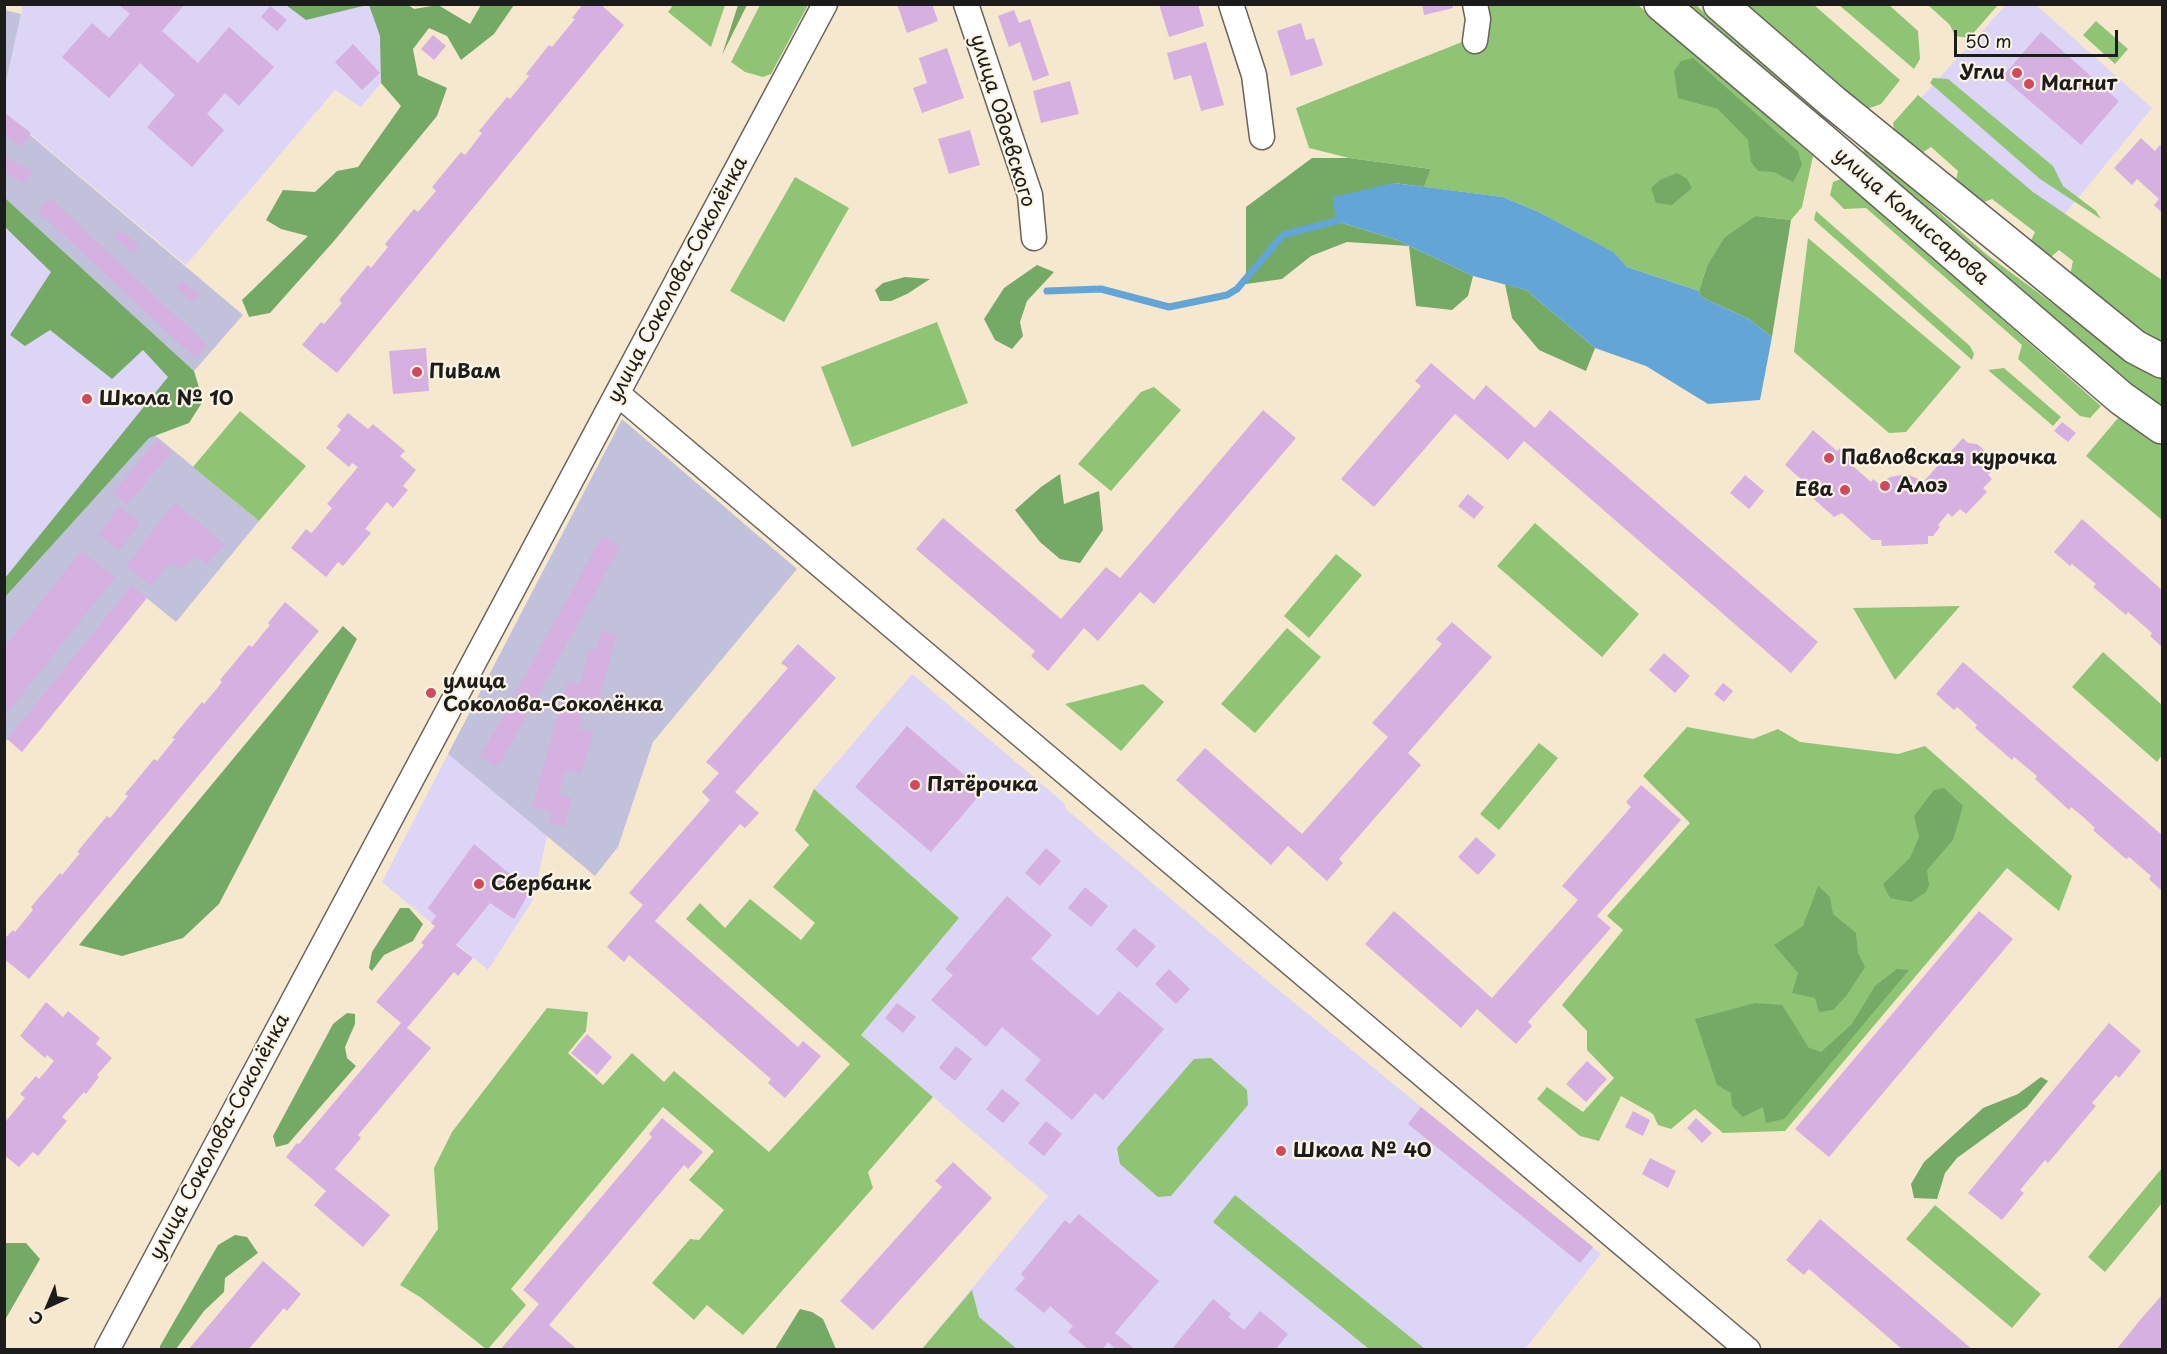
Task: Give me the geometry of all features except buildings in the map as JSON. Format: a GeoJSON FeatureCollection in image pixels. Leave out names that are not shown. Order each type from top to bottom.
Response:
{"type":"FeatureCollection","features":[{"type":"Feature","properties":{"kind":"main road","name":"улица Комиссарова"},"geometry":{"type":"LineString","coordinates":[[1661,4],[2121,398],[2163,427]]}},
{"type":"Feature","properties":{"kind":"main road","name":"улица Комиссарова"},"geometry":{"type":"LineString","coordinates":[[1720,4],[1833,102],[2135,347],[2163,360]]}},
{"type":"Feature","properties":{"kind":"street","name":"улица Соколова-Соколёнка"},"geometry":{"type":"LineString","coordinates":[[107,1350],[825,4]]}},
{"type":"Feature","properties":{"kind":"street","name":"улица Одоевского"},"geometry":{"type":"LineString","coordinates":[[966,4],[1030,195],[1034,238]]}},
{"type":"Feature","properties":{"kind":"street"},"geometry":{"type":"LineString","coordinates":[[1231,4],[1254,75],[1262,137]]}},
{"type":"Feature","properties":{"kind":"street"},"geometry":{"type":"LineString","coordinates":[[1475,4],[1478,20],[1475,41]]}},
{"type":"Feature","properties":{"kind":"street"},"geometry":{"type":"LineString","coordinates":[[618,394],[1748,1350]]}},
{"type":"Feature","properties":{"kind":"shaded area"},"geometry":{"type":"Polygon","coordinates":[[[2035,4],[2152,108],[2060,220],[1919,100],[2006,5],[2035,4]]]}},
{"type":"Feature","properties":{"kind":"shaded area"},"geometry":{"type":"Polygon","coordinates":[[[23,5],[387,5],[405,55],[361,107],[335,90],[186,265],[5,113],[5,86],[23,5]]]}},
{"type":"Feature","properties":{"kind":"shaded area"},"geometry":{"type":"Polygon","coordinates":[[[4,10],[21,14],[5,86],[4,10]]]}},
{"type":"Feature","properties":{"kind":"shaded area"},"geometry":{"type":"Polygon","coordinates":[[[4,113],[243,315],[194,371],[5,198],[4,113]]]}},
{"type":"Feature","properties":{"kind":"shaded area","name":"Школа № 10"},"geometry":{"type":"Polygon","coordinates":[[[4,198],[194,371],[5,597],[4,198]]]}},
{"type":"Feature","properties":{"kind":"shaded area"},"geometry":{"type":"Polygon","coordinates":[[[622,419],[797,569],[653,742],[618,847],[595,876],[448,754],[622,419]]]}},
{"type":"Feature","properties":{"kind":"shaded area"},"geometry":{"type":"Polygon","coordinates":[[[145,427],[259,521],[176,622],[132,586],[5,742],[5,597],[145,427]]]}},
{"type":"Feature","properties":{"kind":"shaded area"},"geometry":{"type":"Polygon","coordinates":[[[912,674],[1063,802],[1066,809],[1247,964],[1601,1254],[1525,1349],[922,1349],[1048,1196],[861,1035],[959,918],[814,789],[912,674]]]}},
{"type":"Feature","properties":{"kind":"shaded area"},"geometry":{"type":"Polygon","coordinates":[[[448,754],[547,836],[533,900],[488,970],[382,882],[448,754]]]}},
{"type":"Feature","properties":{"kind":"green space"},"geometry":{"type":"Polygon","coordinates":[[[674,4],[725,5],[711,47],[668,12],[674,4]]]}},
{"type":"Feature","properties":{"kind":"green space"},"geometry":{"type":"Polygon","coordinates":[[[286,5],[367,5],[306,20],[286,5]]]}},
{"type":"Feature","properties":{"kind":"green space"},"geometry":{"type":"Polygon","coordinates":[[[369,5],[408,5],[414,9],[438,5],[470,24],[481,5],[514,5],[494,34],[461,60],[447,36],[429,28],[413,49],[418,75],[447,88],[437,116],[334,241],[270,313],[249,317],[242,300],[308,236],[281,229],[266,220],[283,190],[315,192],[337,171],[358,167],[401,106],[381,83],[380,36],[369,5]]]}},
{"type":"Feature","properties":{"kind":"green space"},"geometry":{"type":"Polygon","coordinates":[[[738,5],[747,5],[722,55],[738,5]]]}},
{"type":"Feature","properties":{"kind":"green space"},"geometry":{"type":"Polygon","coordinates":[[[760,5],[808,5],[771,74],[763,77],[745,72],[731,62],[760,5]]]}},
{"type":"Feature","properties":{"kind":"green space"},"geometry":{"type":"Polygon","coordinates":[[[1482,5],[1638,5],[1813,156],[1802,207],[1791,220],[1756,216],[1707,266],[1699,291],[1627,267],[1612,252],[1541,213],[1503,197],[1424,187],[1431,169],[1349,158],[1309,148],[1296,108],[1487,32],[1482,5]]]}},
{"type":"Feature","properties":{"kind":"green space"},"geometry":{"type":"Polygon","coordinates":[[[1678,5],[1696,5],[1822,115],[1820,123],[1678,5]]]}},
{"type":"Feature","properties":{"kind":"green space"},"geometry":{"type":"Polygon","coordinates":[[[1744,5],[1814,5],[1900,80],[1881,104],[1867,109],[1858,107],[1744,5]]]}},
{"type":"Feature","properties":{"kind":"green space"},"geometry":{"type":"Polygon","coordinates":[[[1839,5],[1889,5],[1918,31],[1920,59],[1914,69],[1839,5]]]}},
{"type":"Feature","properties":{"kind":"green space"},"geometry":{"type":"Polygon","coordinates":[[[1928,5],[1998,5],[1969,38],[1955,36],[1950,25],[1928,5]]]}},
{"type":"Feature","properties":{"kind":"green space"},"geometry":{"type":"Polygon","coordinates":[[[2096,21],[2128,49],[2115,64],[2083,35],[2096,21]]]}},
{"type":"Feature","properties":{"kind":"green space"},"geometry":{"type":"Polygon","coordinates":[[[1693,58],[1798,151],[1802,165],[1793,182],[1774,172],[1758,171],[1751,162],[1748,140],[1718,109],[1678,98],[1674,71],[1681,61],[1693,58]]]}},
{"type":"Feature","properties":{"kind":"green space"},"geometry":{"type":"Polygon","coordinates":[[[1933,78],[1948,79],[2053,166],[2063,186],[2096,211],[2101,219],[2040,179],[1930,83],[1933,78]]]}},
{"type":"Feature","properties":{"kind":"green space"},"geometry":{"type":"Polygon","coordinates":[[[1918,95],[2033,192],[2162,280],[2162,351],[2069,280],[2073,261],[2059,250],[2045,262],[2027,249],[2035,232],[1992,199],[1974,206],[1954,190],[1958,171],[1931,147],[1914,158],[1897,144],[1893,123],[1918,95]]]}},
{"type":"Feature","properties":{"kind":"green space"},"geometry":{"type":"Polygon","coordinates":[[[1869,150],[1986,254],[2106,343],[2162,378],[2162,410],[2125,385],[1861,152],[1869,150]]]}},
{"type":"Feature","properties":{"kind":"green space"},"geometry":{"type":"Polygon","coordinates":[[[1312,158],[1349,158],[1431,169],[1424,187],[1394,183],[1336,221],[1397,240],[1473,276],[1468,296],[1452,310],[1416,306],[1409,246],[1347,242],[1311,256],[1282,279],[1246,284],[1246,207],[1312,158]]]}},
{"type":"Feature","properties":{"kind":"green space"},"geometry":{"type":"Polygon","coordinates":[[[1677,173],[1687,179],[1692,188],[1672,205],[1656,203],[1651,188],[1660,180],[1677,173]]]}},
{"type":"Feature","properties":{"kind":"green space"},"geometry":{"type":"Polygon","coordinates":[[[795,177],[849,208],[784,322],[730,291],[795,177]]]}},
{"type":"Feature","properties":{"kind":"green space"},"geometry":{"type":"Polygon","coordinates":[[[1841,179],[2101,406],[2090,418],[2080,416],[2018,359],[2022,345],[1866,208],[1844,209],[1830,195],[1833,182],[1841,179]]]}},
{"type":"Feature","properties":{"kind":"green space"},"geometry":{"type":"Polygon","coordinates":[[[5,198],[194,371],[203,401],[189,423],[149,438],[5,597],[5,578],[168,377],[143,350],[112,379],[50,330],[25,346],[10,335],[51,272],[5,227],[5,198]]]}},
{"type":"Feature","properties":{"kind":"green space"},"geometry":{"type":"Polygon","coordinates":[[[1816,211],[1970,346],[1974,354],[1972,360],[1814,220],[1816,211]]]}},
{"type":"Feature","properties":{"kind":"green space"},"geometry":{"type":"Polygon","coordinates":[[[1756,216],[1791,220],[1772,337],[1749,319],[1701,297],[1699,291],[1707,266],[1725,237],[1756,216]]]}},
{"type":"Feature","properties":{"kind":"green space"},"geometry":{"type":"Polygon","coordinates":[[[1808,238],[1961,367],[1906,432],[1889,433],[1794,352],[1808,238]]]}},
{"type":"Feature","properties":{"kind":"green space"},"geometry":{"type":"Polygon","coordinates":[[[1037,265],[1054,272],[1027,301],[1020,322],[1023,336],[1012,349],[995,340],[984,319],[1004,288],[1037,265]]]}},
{"type":"Feature","properties":{"kind":"green space"},"geometry":{"type":"Polygon","coordinates":[[[905,277],[930,279],[907,294],[891,301],[880,301],[875,290],[883,283],[905,277]]]}},
{"type":"Feature","properties":{"kind":"green space"},"geometry":{"type":"Polygon","coordinates":[[[1505,284],[1526,290],[1595,348],[1586,371],[1539,350],[1512,318],[1505,284]]]}},
{"type":"Feature","properties":{"kind":"green space"},"geometry":{"type":"Polygon","coordinates":[[[937,322],[968,403],[852,447],[821,367],[937,322]]]}},
{"type":"Feature","properties":{"kind":"green space"},"geometry":{"type":"Polygon","coordinates":[[[2004,368],[2061,417],[2053,426],[1988,370],[2004,368]]]}},
{"type":"Feature","properties":{"kind":"green space"},"geometry":{"type":"Polygon","coordinates":[[[1154,387],[1181,410],[1111,491],[1078,464],[1141,392],[1154,387]]]}},
{"type":"Feature","properties":{"kind":"green space"},"geometry":{"type":"Polygon","coordinates":[[[240,411],[306,466],[259,521],[193,467],[240,411]]]}},
{"type":"Feature","properties":{"kind":"green space"},"geometry":{"type":"Polygon","coordinates":[[[2118,418],[2162,446],[2162,520],[2086,456],[2118,418]]]}},
{"type":"Feature","properties":{"kind":"green space"},"geometry":{"type":"Polygon","coordinates":[[[1060,474],[1064,504],[1099,491],[1103,530],[1080,563],[1060,559],[1040,542],[1015,510],[1060,474]]]}},
{"type":"Feature","properties":{"kind":"green space"},"geometry":{"type":"Polygon","coordinates":[[[1535,523],[1639,614],[1602,657],[1497,566],[1535,523]]]}},
{"type":"Feature","properties":{"kind":"green space"},"geometry":{"type":"Polygon","coordinates":[[[1336,554],[1362,575],[1309,638],[1284,616],[1336,554]]]}},
{"type":"Feature","properties":{"kind":"green space"},"geometry":{"type":"Polygon","coordinates":[[[1960,606],[1895,680],[1853,608],[1960,606]]]}},
{"type":"Feature","properties":{"kind":"green space"},"geometry":{"type":"Polygon","coordinates":[[[343,626],[357,639],[219,904],[183,938],[122,956],[79,945],[343,626]]]}},
{"type":"Feature","properties":{"kind":"green space"},"geometry":{"type":"Polygon","coordinates":[[[1287,628],[1321,657],[1255,733],[1221,704],[1287,628]]]}},
{"type":"Feature","properties":{"kind":"green space"},"geometry":{"type":"Polygon","coordinates":[[[2103,652],[2162,705],[2162,755],[2157,762],[2072,687],[2103,652]]]}},
{"type":"Feature","properties":{"kind":"green space"},"geometry":{"type":"Polygon","coordinates":[[[1143,684],[1164,702],[1121,751],[1065,704],[1143,684]]]}},
{"type":"Feature","properties":{"kind":"green space"},"geometry":{"type":"Polygon","coordinates":[[[1687,727],[1753,739],[1778,729],[1800,742],[1898,754],[1925,746],[2072,876],[2059,911],[2007,868],[1785,1131],[1723,1133],[1695,1109],[1671,1129],[1658,1125],[1653,1114],[1621,1096],[1599,1141],[1580,1136],[1537,1099],[1547,1087],[1583,1112],[1614,1078],[1587,1050],[1587,1031],[1562,1005],[1623,930],[1607,916],[1690,823],[1643,776],[1687,727]]]}},
{"type":"Feature","properties":{"kind":"green space"},"geometry":{"type":"Polygon","coordinates":[[[1539,743],[1558,758],[1499,830],[1480,814],[1539,743]]]}},
{"type":"Feature","properties":{"kind":"green space"},"geometry":{"type":"Polygon","coordinates":[[[1944,788],[1963,806],[1953,840],[1927,870],[1929,885],[1926,892],[1911,902],[1890,898],[1883,884],[1910,858],[1919,837],[1914,816],[1934,790],[1944,788]]]}},
{"type":"Feature","properties":{"kind":"green space"},"geometry":{"type":"Polygon","coordinates":[[[814,789],[959,918],[861,1035],[933,1097],[868,1172],[873,1188],[743,1335],[707,1305],[694,1320],[652,1283],[690,1239],[699,1240],[724,1210],[689,1180],[714,1151],[663,1107],[511,1289],[526,1305],[486,1349],[420,1297],[400,1285],[438,1229],[434,1168],[452,1132],[547,1008],[588,1012],[586,1031],[568,1053],[603,1085],[632,1053],[664,1082],[674,1071],[769,1152],[850,1064],[686,919],[700,903],[725,928],[750,899],[801,940],[815,923],[773,887],[809,845],[795,830],[814,789]]]}},
{"type":"Feature","properties":{"kind":"green space"},"geometry":{"type":"Polygon","coordinates":[[[1818,886],[1830,897],[1833,914],[1856,933],[1858,953],[1865,967],[1847,995],[1833,1010],[1819,1012],[1815,998],[1792,993],[1798,973],[1774,945],[1803,926],[1818,886]]]}},
{"type":"Feature","properties":{"kind":"green space"},"geometry":{"type":"Polygon","coordinates":[[[400,908],[409,908],[423,924],[413,941],[384,955],[372,971],[369,968],[372,952],[400,908]]]}},
{"type":"Feature","properties":{"kind":"green space"},"geometry":{"type":"Polygon","coordinates":[[[1897,969],[1909,970],[1784,1119],[1766,1123],[1763,1107],[1743,1117],[1732,1106],[1731,1093],[1717,1085],[1695,1019],[1755,1003],[1782,1005],[1809,1048],[1821,1052],[1852,1024],[1875,986],[1897,969]]]}},
{"type":"Feature","properties":{"kind":"green space"},"geometry":{"type":"Polygon","coordinates":[[[347,1013],[355,1014],[355,1024],[345,1047],[347,1058],[356,1066],[288,1144],[276,1147],[273,1136],[333,1024],[347,1013]]]}},
{"type":"Feature","properties":{"kind":"green space"},"geometry":{"type":"Polygon","coordinates":[[[1211,1058],[1247,1090],[1248,1105],[1171,1196],[1158,1197],[1120,1164],[1117,1148],[1194,1059],[1211,1058]]]}},
{"type":"Feature","properties":{"kind":"green space"},"geometry":{"type":"Polygon","coordinates":[[[2041,1077],[2048,1081],[2027,1107],[1957,1158],[1945,1173],[1937,1199],[1914,1198],[1911,1184],[1924,1162],[1983,1108],[2018,1094],[2041,1077]]]}},
{"type":"Feature","properties":{"kind":"green space"},"geometry":{"type":"Polygon","coordinates":[[[2162,1168],[2162,1203],[2105,1272],[2088,1257],[2162,1168]]]}},
{"type":"Feature","properties":{"kind":"green space"},"geometry":{"type":"Polygon","coordinates":[[[1235,1195],[1425,1349],[1369,1349],[1213,1222],[1235,1195]]]}},
{"type":"Feature","properties":{"kind":"green space"},"geometry":{"type":"Polygon","coordinates":[[[1935,1205],[2041,1294],[2012,1328],[1906,1239],[1935,1205]]]}},
{"type":"Feature","properties":{"kind":"green space"},"geometry":{"type":"Polygon","coordinates":[[[235,1235],[247,1237],[258,1253],[225,1278],[224,1292],[204,1311],[176,1349],[160,1349],[218,1245],[235,1235]]]}},
{"type":"Feature","properties":{"kind":"green space"},"geometry":{"type":"Polygon","coordinates":[[[5,1243],[26,1243],[40,1259],[5,1320],[5,1243]]]}},
{"type":"Feature","properties":{"kind":"green space"},"geometry":{"type":"Polygon","coordinates":[[[972,1290],[979,1317],[1017,1349],[922,1349],[972,1290]]]}},
{"type":"Feature","properties":{"kind":"green space"},"geometry":{"type":"Polygon","coordinates":[[[800,1309],[812,1312],[823,1319],[836,1349],[775,1349],[800,1309]]]}},
{"type":"Feature","properties":{"kind":"water"},"geometry":{"type":"Polygon","coordinates":[[[1394,183],[1503,197],[1541,213],[1613,252],[1627,267],[1699,291],[1701,297],[1749,319],[1772,337],[1760,400],[1708,404],[1646,366],[1595,348],[1526,290],[1473,276],[1397,240],[1336,221],[1333,197],[1394,183]]]}},
{"type":"Feature","properties":{"kind":"waterway"},"geometry":{"type":"LineString","coordinates":[[1047,291],[1101,289],[1169,307],[1227,295],[1237,289],[1283,235],[1336,221]]}},
{"type":"Feature","properties":{"kind":"place","name":"Угли"},"geometry":{"type":"Point","coordinates":[2017,73]}},
{"type":"Feature","properties":{"kind":"place","name":"Магнит"},"geometry":{"type":"Point","coordinates":[2029,84]}},
{"type":"Feature","properties":{"kind":"place","name":"ПиВам"},"geometry":{"type":"Point","coordinates":[417,372]}},
{"type":"Feature","properties":{"kind":"place","name":"Школа № 10"},"geometry":{"type":"Point","coordinates":[87,399]}},
{"type":"Feature","properties":{"kind":"place","name":"Павловская курочка"},"geometry":{"type":"Point","coordinates":[1829,458]}},
{"type":"Feature","properties":{"kind":"place","name":"Алоэ"},"geometry":{"type":"Point","coordinates":[1885,486]}},
{"type":"Feature","properties":{"kind":"place","name":"Ева"},"geometry":{"type":"Point","coordinates":[1845,490]}},
{"type":"Feature","properties":{"kind":"place","name":"улица Соколова-Соколёнка"},"geometry":{"type":"Point","coordinates":[431,693]}},
{"type":"Feature","properties":{"kind":"place","name":"Пятёрочка"},"geometry":{"type":"Point","coordinates":[915,785]}},
{"type":"Feature","properties":{"kind":"place","name":"Сбербанк"},"geometry":{"type":"Point","coordinates":[479,884]}},
{"type":"Feature","properties":{"kind":"place","name":"Школа № 40"},"geometry":{"type":"Point","coordinates":[1281,1151]}}]}
